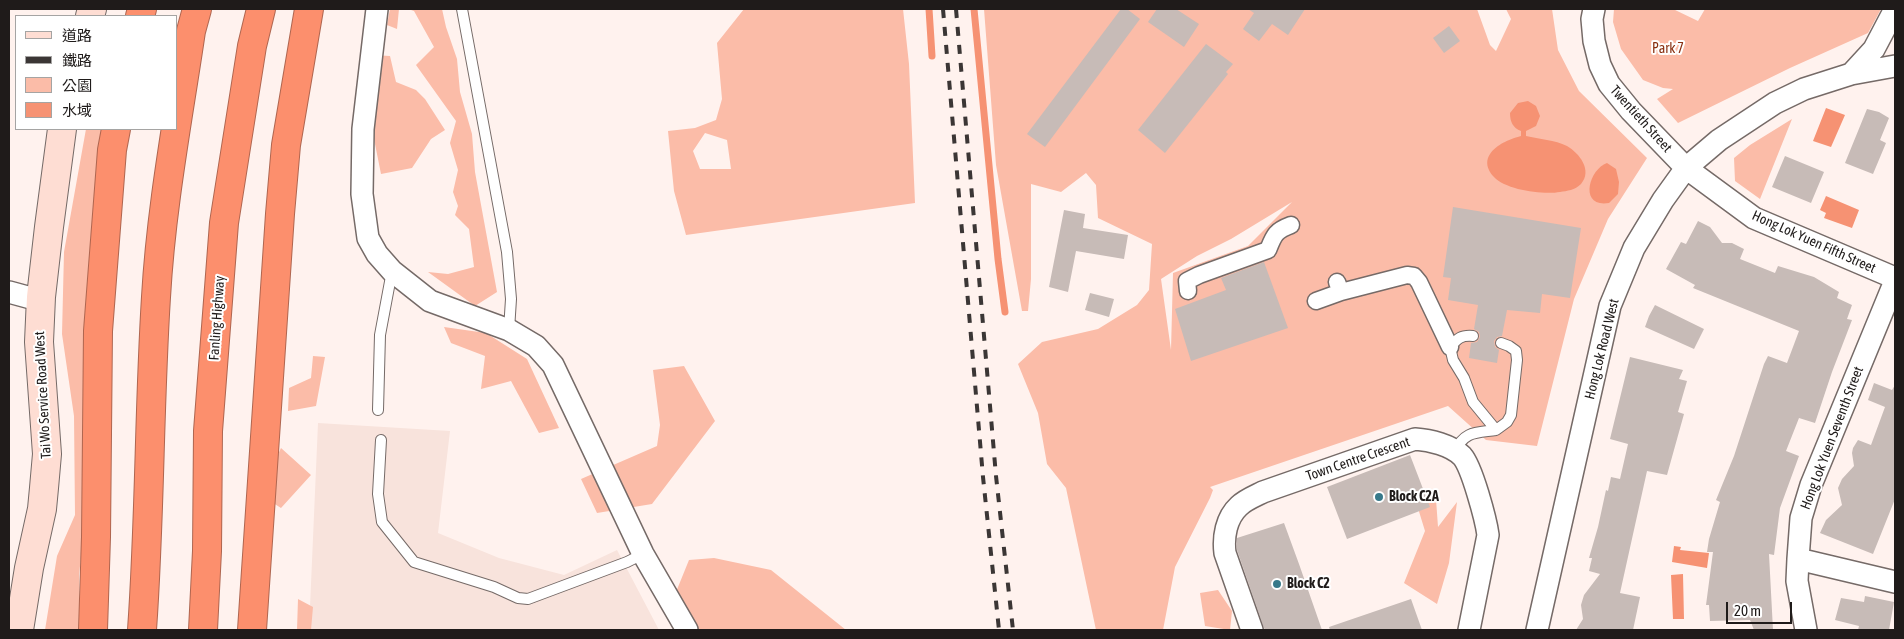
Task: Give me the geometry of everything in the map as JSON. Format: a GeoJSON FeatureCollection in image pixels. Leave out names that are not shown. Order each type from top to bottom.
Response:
{"type":"FeatureCollection","features":[{"type":"Feature","properties":{"kind":"highway"},"geometry":{"type":"LineString","coordinates":[[178,120],[197,9]]}},
{"type":"Feature","properties":{"kind":"highway","name":"Fanling Highway"},"geometry":{"type":"LineString","coordinates":[[203,624],[207,551],[208,431],[224,223],[252,46],[261,9]]}},
{"type":"Feature","properties":{"kind":"highway"},"geometry":{"type":"LineString","coordinates":[[252,630],[286,145],[309,9]]}},
{"type":"Feature","properties":{"kind":"highway"},"geometry":{"type":"LineString","coordinates":[[93,630],[98,332],[112,150],[116,130]]}},
{"type":"Feature","properties":{"kind":"highway"},"geometry":{"type":"LineString","coordinates":[[142,621],[156,297],[163,215],[176,130]]}},
{"type":"Feature","properties":{"kind":"main road","name":"Tai Wo Service Road West"},"geometry":{"type":"LineString","coordinates":[[16,625],[42,509],[47,454],[39,342],[41,297],[62,130]]}},
{"type":"Feature","properties":{"kind":"street"},"geometry":{"type":"LineString","coordinates":[[377,9],[363,129],[362,194],[368,238],[392,271],[430,301],[509,330],[536,346],[553,366],[643,554],[687,630]]}},
{"type":"Feature","properties":{"kind":"street","name":"Twentieth Street"},"geometry":{"type":"LineString","coordinates":[[1594,9],[1592,19],[1594,41],[1600,65],[1609,84],[1631,111],[1686,168]]}},
{"type":"Feature","properties":{"kind":"street"},"geometry":{"type":"LineString","coordinates":[[1851,74],[1874,49],[1895,9]]}},
{"type":"Feature","properties":{"kind":"street","name":"Hong Lok Road West"},"geometry":{"type":"LineString","coordinates":[[1537,630],[1610,306],[1634,248],[1663,200],[1686,168],[1719,140],[1776,104],[1804,89],[1851,74],[1895,66]]}},
{"type":"Feature","properties":{"kind":"street","name":"Hong Lok Yuen Fifth Street"},"geometry":{"type":"LineString","coordinates":[[1686,168],[1754,218],[1895,279]]}},
{"type":"Feature","properties":{"kind":"street"},"geometry":{"type":"LineString","coordinates":[[1188,291],[1187,281],[1198,275],[1268,250],[1274,234],[1292,225]]}},
{"type":"Feature","properties":{"kind":"street"},"geometry":{"type":"LineString","coordinates":[[1316,301],[1339,287],[1407,274],[1414,276],[1419,282],[1450,347]]}},
{"type":"Feature","properties":{"kind":"street","name":"Hong Lok Yuen Seventh Street"},"geometry":{"type":"LineString","coordinates":[[1806,630],[1798,581],[1801,518],[1811,485],[1895,279]]}},
{"type":"Feature","properties":{"kind":"street"},"geometry":{"type":"LineString","coordinates":[[9,292],[31,298],[41,297]]}},
{"type":"Feature","properties":{"kind":"street","name":"Town Centre Crescent"},"geometry":{"type":"LineString","coordinates":[[1252,630],[1225,554],[1224,544],[1227,524],[1239,505],[1263,492],[1401,442],[1415,439],[1428,440],[1455,451]]}},
{"type":"Feature","properties":{"kind":"street"},"geometry":{"type":"LineString","coordinates":[[1455,451],[1463,457],[1476,487],[1486,519],[1488,535],[1469,630]]}},
{"type":"Feature","properties":{"kind":"street"},"geometry":{"type":"LineString","coordinates":[[1798,559],[1895,582]]}},
{"type":"Feature","properties":{"kind":"lane"},"geometry":{"type":"LineString","coordinates":[[462,9],[507,252],[510,299],[509,330]]}},
{"type":"Feature","properties":{"kind":"lane"},"geometry":{"type":"LineString","coordinates":[[378,410],[380,335],[392,271]]}},
{"type":"Feature","properties":{"kind":"lane"},"geometry":{"type":"LineString","coordinates":[[1473,336],[1458,338],[1450,347],[1453,360],[1464,378],[1473,402],[1496,430]]}},
{"type":"Feature","properties":{"kind":"lane"},"geometry":{"type":"LineString","coordinates":[[1455,451],[1469,434],[1496,430],[1507,422],[1512,415],[1517,360],[1516,352],[1510,346],[1501,343]]}},
{"type":"Feature","properties":{"kind":"lane"},"geometry":{"type":"LineString","coordinates":[[381,440],[378,494],[382,522],[414,562],[494,587],[518,598],[528,599],[627,562],[643,554]]}},
{"type":"Feature","properties":{"kind":"shaded area"},"geometry":{"type":"Polygon","coordinates":[[[318,423],[450,431],[438,533],[499,558],[564,575],[617,550],[659,630],[309,630],[318,423]]]}},
{"type":"Feature","properties":{"kind":"green space"},"geometry":{"type":"Polygon","coordinates":[[[390,9],[399,9],[397,29],[387,25],[390,9]]]}},
{"type":"Feature","properties":{"kind":"green space"},"geometry":{"type":"Polygon","coordinates":[[[408,9],[442,9],[457,59],[460,92],[472,134],[475,172],[497,292],[475,306],[428,272],[448,274],[474,267],[469,229],[455,215],[458,206],[453,192],[458,170],[450,143],[456,121],[416,65],[434,47],[414,11],[408,9]]]}},
{"type":"Feature","properties":{"kind":"green space"},"geometry":{"type":"Polygon","coordinates":[[[744,9],[903,9],[909,64],[915,203],[686,235],[674,191],[668,131],[695,128],[716,120],[722,99],[717,43],[744,9]],[[705,133],[693,151],[700,169],[731,169],[727,140],[705,133]]]}},
{"type":"Feature","properties":{"kind":"green space"},"geometry":{"type":"Polygon","coordinates":[[[984,9],[1477,9],[1490,45],[1496,51],[1511,19],[1506,9],[1552,9],[1558,50],[1579,91],[1647,158],[1608,219],[1574,299],[1537,446],[1486,440],[1448,406],[1210,487],[1213,490],[1210,498],[1175,567],[1163,630],[1096,630],[1066,488],[1047,464],[1038,413],[1018,364],[1042,342],[1098,329],[1137,305],[1149,290],[1152,244],[1098,218],[1096,185],[1086,173],[1061,192],[1031,184],[1031,279],[1028,311],[1022,311],[996,165],[984,9]],[[1292,202],[1231,239],[1197,256],[1161,279],[1171,350],[1173,273],[1248,246],[1292,202]]]}},
{"type":"Feature","properties":{"kind":"green space","name":"Park 7"},"geometry":{"type":"Polygon","coordinates":[[[1614,9],[1673,9],[1698,21],[1705,9],[1881,9],[1868,33],[1790,68],[1678,123],[1657,99],[1673,89],[1663,88],[1643,80],[1621,49],[1613,22],[1614,9]]]}},
{"type":"Feature","properties":{"kind":"green space"},"geometry":{"type":"Polygon","coordinates":[[[372,55],[390,56],[396,82],[416,90],[425,99],[445,130],[431,139],[412,168],[381,174],[371,124],[372,55]]]}},
{"type":"Feature","properties":{"kind":"green space"},"geometry":{"type":"Polygon","coordinates":[[[1792,119],[1760,199],[1735,181],[1734,158],[1750,145],[1792,119]]]}},
{"type":"Feature","properties":{"kind":"green space"},"geometry":{"type":"Polygon","coordinates":[[[86,130],[106,130],[86,519],[79,574],[79,630],[45,630],[57,556],[75,515],[74,416],[62,334],[64,252],[86,130]]]}},
{"type":"Feature","properties":{"kind":"green space"},"geometry":{"type":"Polygon","coordinates":[[[444,327],[486,333],[527,359],[559,428],[539,433],[511,381],[481,389],[485,356],[451,343],[444,327]]]}},
{"type":"Feature","properties":{"kind":"green space"},"geometry":{"type":"Polygon","coordinates":[[[313,356],[325,357],[316,406],[288,411],[289,388],[311,378],[313,356]]]}},
{"type":"Feature","properties":{"kind":"green space"},"geometry":{"type":"Polygon","coordinates":[[[684,366],[715,421],[652,504],[597,513],[581,479],[657,446],[660,425],[653,370],[684,366]]]}},
{"type":"Feature","properties":{"kind":"green space"},"geometry":{"type":"Polygon","coordinates":[[[281,448],[311,475],[281,508],[259,494],[281,448]]]}},
{"type":"Feature","properties":{"kind":"green space"},"geometry":{"type":"Polygon","coordinates":[[[1436,499],[1438,527],[1457,502],[1449,563],[1437,604],[1404,583],[1425,531],[1417,505],[1436,499]]]}},
{"type":"Feature","properties":{"kind":"green space"},"geometry":{"type":"Polygon","coordinates":[[[714,558],[771,570],[846,630],[688,630],[676,592],[689,560],[714,558]]]}},
{"type":"Feature","properties":{"kind":"green space"},"geometry":{"type":"Polygon","coordinates":[[[1218,590],[1232,611],[1230,630],[1205,626],[1200,593],[1218,590]]]}},
{"type":"Feature","properties":{"kind":"green space"},"geometry":{"type":"Polygon","coordinates":[[[298,599],[313,607],[311,630],[297,630],[298,599]]]}},
{"type":"Feature","properties":{"kind":"water"},"geometry":{"type":"Polygon","coordinates":[[[1528,101],[1536,106],[1540,116],[1536,126],[1526,131],[1526,136],[1567,146],[1583,162],[1586,173],[1581,184],[1576,188],[1553,193],[1525,190],[1500,182],[1489,169],[1487,162],[1489,155],[1500,145],[1521,136],[1521,131],[1512,124],[1510,113],[1518,103],[1528,101]]]}},
{"type":"Feature","properties":{"kind":"water"},"geometry":{"type":"Polygon","coordinates":[[[1826,108],[1845,115],[1831,147],[1813,141],[1826,108]]]}},
{"type":"Feature","properties":{"kind":"water"},"geometry":{"type":"Polygon","coordinates":[[[1607,163],[1616,169],[1619,182],[1618,194],[1609,203],[1600,203],[1593,200],[1590,194],[1591,180],[1600,167],[1607,163]]]}},
{"type":"Feature","properties":{"kind":"water"},"geometry":{"type":"Polygon","coordinates":[[[1826,196],[1859,210],[1852,228],[1824,218],[1826,213],[1820,210],[1826,196]]]}},
{"type":"Feature","properties":{"kind":"water"},"geometry":{"type":"Polygon","coordinates":[[[1674,546],[1681,547],[1680,550],[1709,553],[1707,568],[1672,562],[1674,546]]]}},
{"type":"Feature","properties":{"kind":"water"},"geometry":{"type":"Polygon","coordinates":[[[1683,574],[1684,619],[1673,619],[1671,575],[1683,574]]]}},
{"type":"Feature","properties":{"kind":"building"},"geometry":{"type":"Polygon","coordinates":[[[1121,9],[1127,9],[1140,19],[1045,147],[1027,134],[1121,9]]]}},
{"type":"Feature","properties":{"kind":"building"},"geometry":{"type":"Polygon","coordinates":[[[1157,9],[1176,9],[1199,24],[1184,47],[1148,22],[1157,9]]]}},
{"type":"Feature","properties":{"kind":"building"},"geometry":{"type":"Polygon","coordinates":[[[1248,9],[1305,9],[1288,35],[1272,24],[1259,41],[1243,29],[1254,13],[1248,9]]]}},
{"type":"Feature","properties":{"kind":"building"},"geometry":{"type":"Polygon","coordinates":[[[1449,26],[1460,41],[1444,53],[1433,38],[1449,26]]]}},
{"type":"Feature","properties":{"kind":"building"},"geometry":{"type":"Polygon","coordinates":[[[1206,44],[1233,64],[1226,72],[1228,74],[1165,153],[1138,130],[1206,44]]]}},
{"type":"Feature","properties":{"kind":"building"},"geometry":{"type":"Polygon","coordinates":[[[1867,109],[1879,112],[1889,118],[1880,140],[1886,143],[1873,174],[1845,163],[1867,109]]]}},
{"type":"Feature","properties":{"kind":"building"},"geometry":{"type":"Polygon","coordinates":[[[1785,156],[1824,172],[1811,203],[1772,187],[1785,156]]]}},
{"type":"Feature","properties":{"kind":"building"},"geometry":{"type":"Polygon","coordinates":[[[1453,207],[1581,228],[1570,298],[1542,294],[1540,313],[1507,310],[1502,336],[1497,337],[1494,341],[1495,347],[1499,350],[1497,363],[1469,358],[1471,343],[1477,342],[1480,337],[1479,332],[1474,329],[1478,305],[1448,300],[1451,278],[1443,277],[1453,207]]]}},
{"type":"Feature","properties":{"kind":"building"},"geometry":{"type":"Polygon","coordinates":[[[1064,210],[1085,214],[1083,228],[1128,235],[1124,259],[1076,251],[1068,292],[1049,287],[1064,210]]]}},
{"type":"Feature","properties":{"kind":"building"},"geometry":{"type":"Polygon","coordinates":[[[1698,221],[1710,227],[1722,243],[1732,243],[1744,249],[1740,259],[1775,273],[1778,266],[1814,277],[1839,292],[1837,298],[1852,305],[1847,319],[1852,320],[1815,423],[1799,418],[1786,451],[1799,456],[1780,508],[1774,555],[1769,554],[1773,630],[1754,630],[1750,620],[1710,621],[1709,605],[1706,605],[1713,552],[1707,552],[1720,502],[1716,500],[1734,456],[1764,364],[1768,356],[1787,363],[1799,331],[1693,288],[1695,285],[1666,269],[1681,242],[1686,244],[1698,221]]]}},
{"type":"Feature","properties":{"kind":"building"},"geometry":{"type":"Polygon","coordinates":[[[1264,262],[1288,328],[1191,361],[1175,309],[1226,290],[1221,278],[1264,262]]]}},
{"type":"Feature","properties":{"kind":"building"},"geometry":{"type":"Polygon","coordinates":[[[1090,293],[1114,299],[1109,317],[1085,310],[1090,293]]]}},
{"type":"Feature","properties":{"kind":"building"},"geometry":{"type":"Polygon","coordinates":[[[1655,305],[1704,329],[1694,349],[1645,327],[1655,305]]]}},
{"type":"Feature","properties":{"kind":"building"},"geometry":{"type":"Polygon","coordinates":[[[1630,357],[1683,370],[1679,379],[1687,381],[1678,412],[1684,414],[1667,475],[1647,471],[1620,593],[1640,597],[1633,630],[1576,630],[1583,619],[1581,605],[1584,595],[1600,574],[1589,571],[1592,558],[1589,558],[1606,490],[1608,491],[1611,477],[1620,479],[1628,444],[1610,439],[1630,357]]]}},
{"type":"Feature","properties":{"kind":"building"},"geometry":{"type":"Polygon","coordinates":[[[1874,383],[1892,390],[1895,385],[1895,499],[1873,554],[1820,533],[1826,520],[1842,505],[1838,488],[1842,479],[1854,466],[1853,448],[1858,440],[1871,445],[1885,407],[1868,400],[1874,383]]]}},
{"type":"Feature","properties":{"kind":"building","name":"Block C2A"},"geometry":{"type":"Polygon","coordinates":[[[1410,455],[1430,507],[1347,539],[1327,487],[1410,455]]]}},
{"type":"Feature","properties":{"kind":"building","name":"Block C2"},"geometry":{"type":"Polygon","coordinates":[[[1284,523],[1322,630],[1265,630],[1264,628],[1237,550],[1237,538],[1284,523]]]}},
{"type":"Feature","properties":{"kind":"building"},"geometry":{"type":"Polygon","coordinates":[[[1865,596],[1894,602],[1889,630],[1858,630],[1859,626],[1835,620],[1841,598],[1864,602],[1865,596]]]}},
{"type":"Feature","properties":{"kind":"building"},"geometry":{"type":"Polygon","coordinates":[[[1411,599],[1422,630],[1330,630],[1329,627],[1411,599]]]}},
{"type":"Feature","properties":{"kind":"waterway"},"geometry":{"type":"LineString","coordinates":[[929,9],[932,56]]}},
{"type":"Feature","properties":{"kind":"waterway"},"geometry":{"type":"LineString","coordinates":[[974,9],[998,259],[1005,312]]}},
{"type":"Feature","properties":{"kind":"railway"},"geometry":{"type":"LineString","coordinates":[[943,9],[983,477],[999,630]]}},
{"type":"Feature","properties":{"kind":"railway"},"geometry":{"type":"LineString","coordinates":[[956,9],[996,476],[1013,630]]}},
{"type":"Feature","properties":{"kind":"place","name":"Block C2A"},"geometry":{"type":"Point","coordinates":[1379,497]}},
{"type":"Feature","properties":{"kind":"place","name":"Block C2"},"geometry":{"type":"Point","coordinates":[1277,584]}}]}
